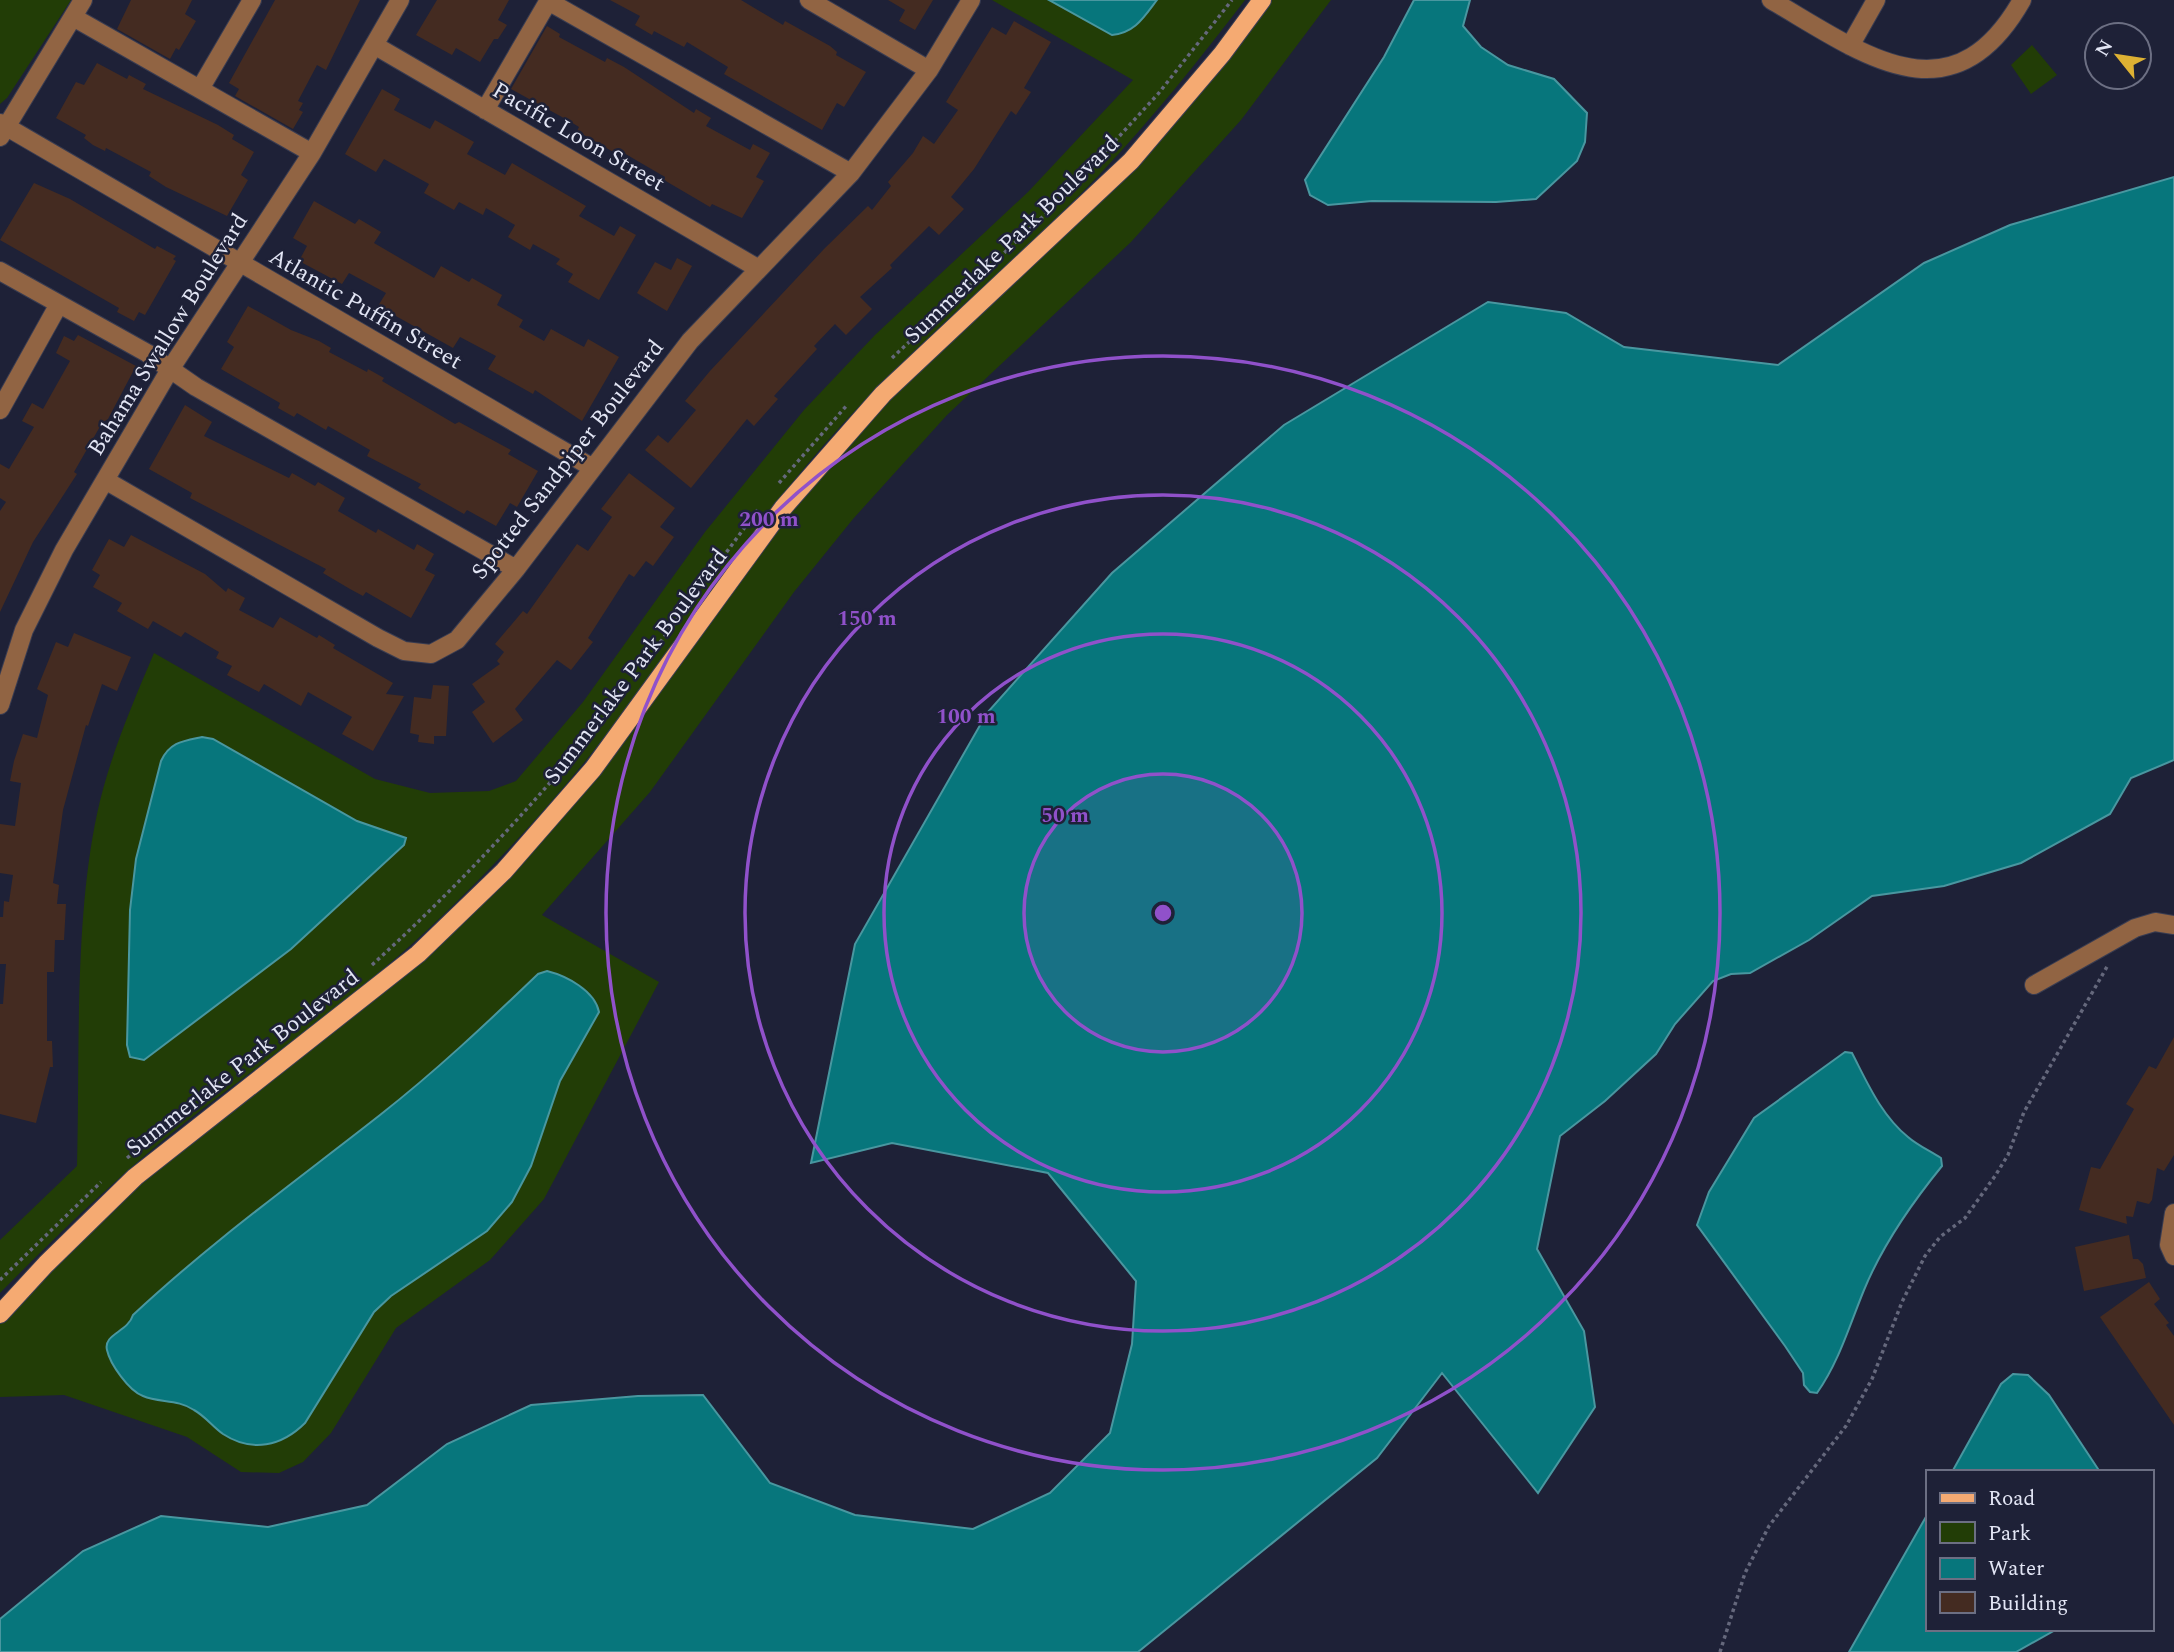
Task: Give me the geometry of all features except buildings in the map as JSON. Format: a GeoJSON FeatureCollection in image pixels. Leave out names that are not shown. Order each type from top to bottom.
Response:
{"type":"FeatureCollection","features":[{"type":"Feature","properties":{"kind":"main road","name":"Summerlake Park Boulevard"},"geometry":{"type":"LineString","coordinates":[[0,1314],[46,1264],[135,1177],[418,954],[504,871],[593,769],[792,497],[883,394],[1131,161],[1222,54],[1262,0]]}},
{"type":"Feature","properties":{"kind":"street"},"geometry":{"type":"LineString","coordinates":[[2,129],[83,0]]}},
{"type":"Feature","properties":{"kind":"street"},"geometry":{"type":"LineString","coordinates":[[200,89],[252,0]]}},
{"type":"Feature","properties":{"kind":"street","name":"Bahama Swallow Boulevard"},"geometry":{"type":"LineString","coordinates":[[0,705],[24,630],[64,550],[169,371],[312,153],[400,0]]}},
{"type":"Feature","properties":{"kind":"street"},"geometry":{"type":"LineString","coordinates":[[808,0],[929,70]]}},
{"type":"Feature","properties":{"kind":"street","name":"Spotted Sandpiper Boulevard"},"geometry":{"type":"LineString","coordinates":[[104,480],[404,650],[431,654],[457,640],[516,569],[690,341],[851,173],[929,70],[971,0]]}},
{"type":"Feature","properties":{"kind":"street"},"geometry":{"type":"LineString","coordinates":[[1771,0],[1882,62],[1916,69],[1952,65],[1977,53],[2000,35],[2022,0]]}},
{"type":"Feature","properties":{"kind":"street"},"geometry":{"type":"LineString","coordinates":[[1850,46],[1876,0]]}},
{"type":"Feature","properties":{"kind":"street"},"geometry":{"type":"LineString","coordinates":[[485,110],[548,1],[851,173]]}},
{"type":"Feature","properties":{"kind":"street"},"geometry":{"type":"LineString","coordinates":[[73,17],[312,153]]}},
{"type":"Feature","properties":{"kind":"street","name":"Pacific Loon Street"},"geometry":{"type":"LineString","coordinates":[[374,45],[759,269]]}},
{"type":"Feature","properties":{"kind":"street","name":"Atlantic Puffin Street"},"geometry":{"type":"LineString","coordinates":[[2,129],[593,468]]}},
{"type":"Feature","properties":{"kind":"street"},"geometry":{"type":"LineString","coordinates":[[0,271],[147,353],[169,371],[516,569]]}},
{"type":"Feature","properties":{"kind":"street"},"geometry":{"type":"LineString","coordinates":[[0,410],[59,304]]}},
{"type":"Feature","properties":{"kind":"street"},"geometry":{"type":"LineString","coordinates":[[2034,985],[2136,928],[2155,922],[2174,925]]}},
{"type":"Feature","properties":{"kind":"street"},"geometry":{"type":"LineString","coordinates":[[2174,1213],[2169,1245],[2174,1256]]}},
{"type":"Feature","properties":{"kind":"path"},"geometry":{"type":"LineString","coordinates":[[887,364],[1058,202],[1158,94],[1232,0]]}},
{"type":"Feature","properties":{"kind":"path"},"geometry":{"type":"LineString","coordinates":[[771,493],[814,439],[851,401]]}},
{"type":"Feature","properties":{"kind":"path"},"geometry":{"type":"LineString","coordinates":[[656,649],[727,547],[762,503]]}},
{"type":"Feature","properties":{"kind":"path"},"geometry":{"type":"LineString","coordinates":[[366,971],[438,905],[539,799],[615,705]]}},
{"type":"Feature","properties":{"kind":"path"},"geometry":{"type":"LineString","coordinates":[[1720,1652],[1745,1573],[1769,1525],[1846,1426],[1872,1379],[1902,1302],[1925,1256],[1940,1237],[1965,1218],[1995,1176],[2008,1154],[2024,1112],[2108,965]]}},
{"type":"Feature","properties":{"kind":"path"},"geometry":{"type":"LineString","coordinates":[[122,1163],[153,1138]]}},
{"type":"Feature","properties":{"kind":"path"},"geometry":{"type":"LineString","coordinates":[[0,1280],[102,1182]]}},
{"type":"Feature","properties":{"kind":"green space"},"geometry":{"type":"Polygon","coordinates":[[[0,0],[71,0],[7,98],[0,104],[0,0]]]}},
{"type":"Feature","properties":{"kind":"green space"},"geometry":{"type":"Polygon","coordinates":[[[992,0],[1245,0],[1175,89],[1100,174],[889,376],[822,447],[765,517],[586,760],[547,807],[484,874],[380,972],[138,1161],[0,1293],[0,1240],[77,1166],[81,944],[90,856],[108,773],[154,653],[375,779],[430,793],[489,791],[516,781],[583,702],[705,532],[804,410],[875,335],[1028,192],[1133,80],[992,0]]]}},
{"type":"Feature","properties":{"kind":"green space"},"geometry":{"type":"Polygon","coordinates":[[[1262,0],[1331,0],[1241,120],[1131,242],[947,415],[853,519],[794,592],[650,792],[542,915],[659,982],[544,1199],[490,1260],[396,1328],[331,1433],[303,1462],[279,1473],[241,1472],[187,1437],[64,1395],[0,1397],[0,1314],[46,1264],[504,871],[883,394],[1131,161],[1262,0]]]}},
{"type":"Feature","properties":{"kind":"green space"},"geometry":{"type":"Polygon","coordinates":[[[2032,45],[2057,75],[2031,94],[2011,65],[2032,45]]]}},
{"type":"Feature","properties":{"kind":"water"},"geometry":{"type":"Polygon","coordinates":[[[1049,0],[1157,0],[1133,28],[1112,35],[1049,0]]]}},
{"type":"Feature","properties":{"kind":"water"},"geometry":{"type":"Polygon","coordinates":[[[1414,0],[1470,0],[1463,26],[1481,47],[1508,65],[1554,79],[1587,113],[1585,142],[1577,161],[1536,199],[1496,202],[1372,201],[1328,205],[1310,195],[1305,180],[1384,57],[1414,0]]]}},
{"type":"Feature","properties":{"kind":"water"},"geometry":{"type":"Polygon","coordinates":[[[2174,177],[2174,760],[2131,778],[2110,814],[2021,863],[1944,886],[1872,896],[1809,940],[1750,973],[1731,974],[1713,981],[1675,1024],[1656,1054],[1605,1101],[1560,1136],[1537,1249],[1584,1331],[1595,1407],[1538,1493],[1442,1373],[1377,1458],[1138,1652],[0,1652],[0,1619],[83,1551],[161,1516],[268,1527],[367,1505],[447,1444],[531,1405],[638,1396],[703,1395],[770,1483],[855,1515],[973,1529],[1050,1493],[1110,1433],[1132,1344],[1136,1281],[1048,1173],[892,1143],[811,1163],[855,944],[987,713],[1112,573],[1284,425],[1488,302],[1566,313],[1624,347],[1778,365],[1924,263],[2010,225],[2174,177]]]}},
{"type":"Feature","properties":{"kind":"water"},"geometry":{"type":"Polygon","coordinates":[[[202,737],[213,739],[357,821],[406,838],[404,845],[291,949],[144,1060],[130,1057],[127,1045],[130,910],[136,859],[161,761],[173,746],[202,737]]]}},
{"type":"Feature","properties":{"kind":"water"},"geometry":{"type":"Polygon","coordinates":[[[547,971],[586,991],[599,1012],[560,1081],[531,1166],[512,1202],[487,1231],[391,1296],[374,1312],[305,1423],[277,1442],[245,1444],[223,1434],[202,1415],[188,1407],[149,1398],[132,1389],[112,1362],[107,1350],[112,1336],[223,1237],[401,1098],[538,974],[547,971]]]}},
{"type":"Feature","properties":{"kind":"water"},"geometry":{"type":"Polygon","coordinates":[[[1845,1052],[1852,1053],[1890,1119],[1912,1140],[1941,1158],[1942,1166],[1909,1210],[1880,1257],[1838,1356],[1817,1393],[1810,1392],[1804,1385],[1803,1373],[1785,1346],[1697,1225],[1709,1192],[1754,1118],[1845,1052]]]}},
{"type":"Feature","properties":{"kind":"water"},"geometry":{"type":"Polygon","coordinates":[[[2013,1374],[2028,1375],[2049,1395],[2099,1470],[1953,1470],[2001,1384],[2013,1374]]]}},
{"type":"Feature","properties":{"kind":"water"},"geometry":{"type":"Polygon","coordinates":[[[1926,1517],[1926,1631],[2053,1631],[2016,1652],[1849,1652],[1926,1517]]]}}]}
